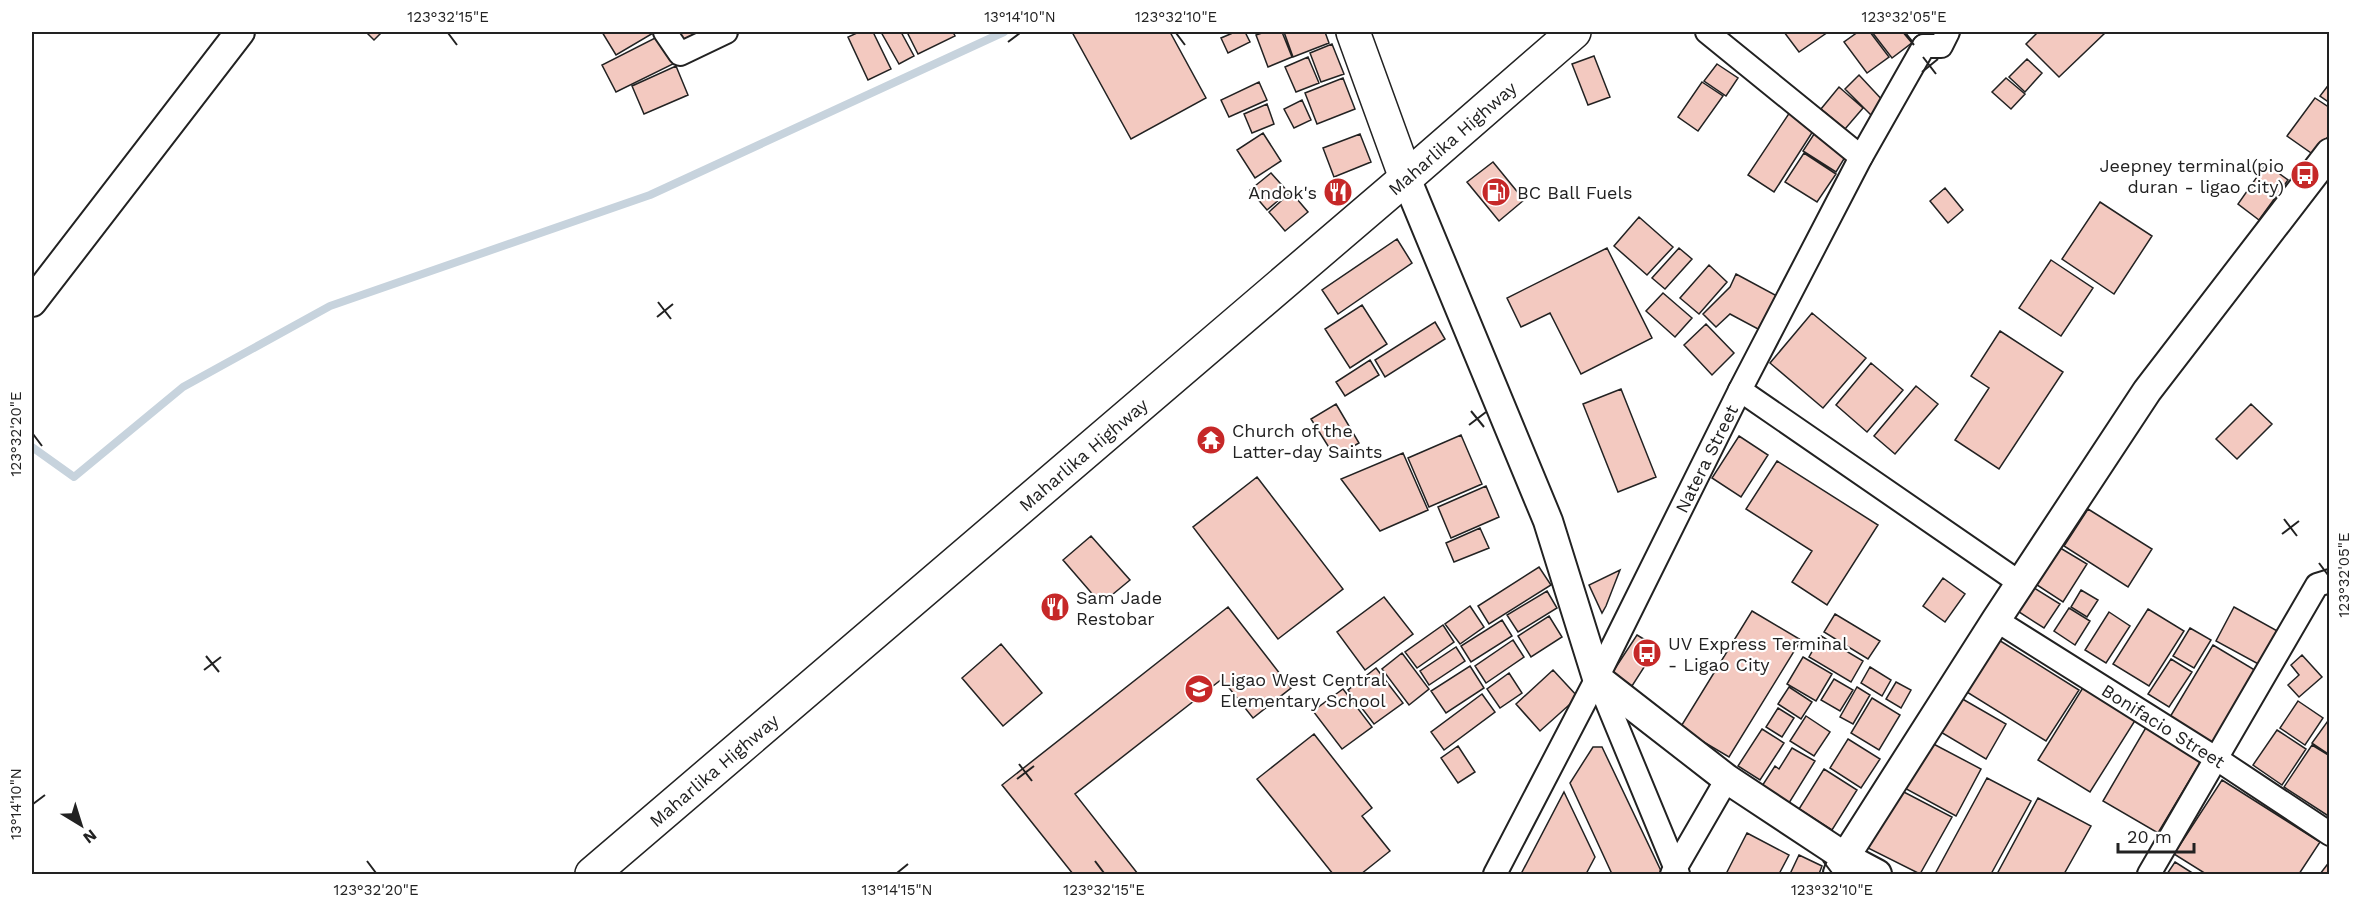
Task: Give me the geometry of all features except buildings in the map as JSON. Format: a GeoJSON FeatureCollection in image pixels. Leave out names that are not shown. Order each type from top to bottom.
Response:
{"type":"FeatureCollection","features":[{"type":"Feature","properties":{"kind":"main road"},"geometry":{"type":"LineString","coordinates":[[1353,32],[1406,178]]}},
{"type":"Feature","properties":{"kind":"main road","name":"Maharlika Highway"},"geometry":{"type":"LineString","coordinates":[[592,874],[1574,32]]}},
{"type":"Feature","properties":{"kind":"street"},"geometry":{"type":"LineString","coordinates":[[32,302],[240,32]]}},
{"type":"Feature","properties":{"kind":"street"},"geometry":{"type":"LineString","coordinates":[[665,32],[680,54],[726,32]]}},
{"type":"Feature","properties":{"kind":"street"},"geometry":{"type":"LineString","coordinates":[[1707,32],[1861,157]]}},
{"type":"Feature","properties":{"kind":"street"},"geometry":{"type":"LineString","coordinates":[[1918,39],[1941,46],[1948,32]]}},
{"type":"Feature","properties":{"kind":"street","name":"Natera Street"},"geometry":{"type":"LineString","coordinates":[[1495,874],[1598,678],[1740,390],[1861,157],[1918,39]]}},
{"type":"Feature","properties":{"kind":"street"},"geometry":{"type":"LineString","coordinates":[[1841,866],[1996,620],[2147,391],[2330,153]]}},
{"type":"Feature","properties":{"kind":"street"},"geometry":{"type":"LineString","coordinates":[[1406,178],[1548,521],[1598,678],[1675,872]]}},
{"type":"Feature","properties":{"kind":"street"},"geometry":{"type":"LineString","coordinates":[[1740,390],[2020,583]]}},
{"type":"Feature","properties":{"kind":"street"},"geometry":{"type":"LineString","coordinates":[[2150,874],[2317,585],[2330,581]]}},
{"type":"Feature","properties":{"kind":"street","name":"Bonifacio Street"},"geometry":{"type":"LineString","coordinates":[[1996,620],[2217,759],[2330,834]]}},
{"type":"Feature","properties":{"kind":"street"},"geometry":{"type":"LineString","coordinates":[[1598,678],[1841,866],[1877,874]]}},
{"type":"Feature","properties":{"kind":"street"},"geometry":{"type":"LineString","coordinates":[[1675,872],[1726,779]]}},
{"type":"Feature","properties":{"kind":"waterway"},"geometry":{"type":"LineString","coordinates":[[32,447],[74,477],[183,387],[330,306],[650,195],[1004,32]]}},
{"type":"Feature","properties":{"kind":"place","name":"Jeepney terminal(pio duran - ligao city)"},"geometry":{"type":"Point","coordinates":[2305,175]}},
{"type":"Feature","properties":{"kind":"place","name":"Andok's"},"geometry":{"type":"Point","coordinates":[1338,192]}},
{"type":"Feature","properties":{"kind":"place","name":"BC Ball Fuels"},"geometry":{"type":"Point","coordinates":[1496,192]}},
{"type":"Feature","properties":{"kind":"place","name":"Church of the Latter-day Saints"},"geometry":{"type":"Point","coordinates":[1211,440]}},
{"type":"Feature","properties":{"kind":"place","name":"Sam Jade Restobar"},"geometry":{"type":"Point","coordinates":[1055,607]}},
{"type":"Feature","properties":{"kind":"place","name":"UV Express Terminal - Ligao City"},"geometry":{"type":"Point","coordinates":[1647,653]}},
{"type":"Feature","properties":{"kind":"place","name":"Ligao West Central Elementary School"},"geometry":{"type":"Point","coordinates":[1199,689]}}]}
